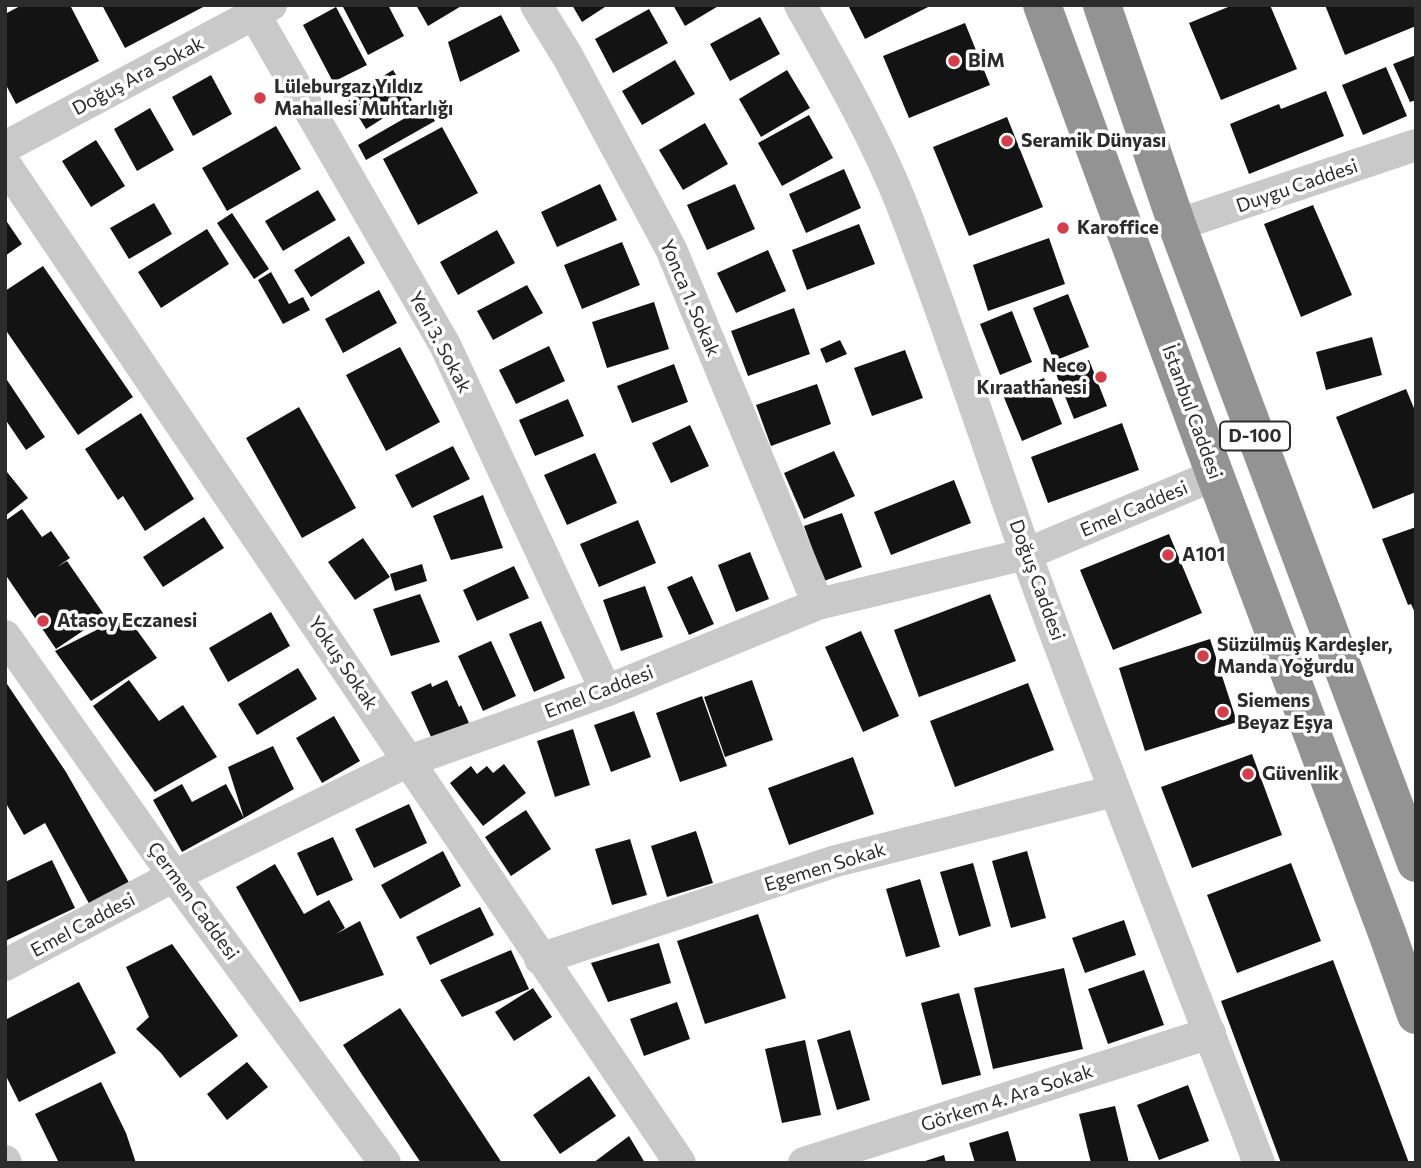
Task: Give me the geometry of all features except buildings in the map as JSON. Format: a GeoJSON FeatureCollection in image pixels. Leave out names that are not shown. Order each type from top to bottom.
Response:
{"type":"FeatureCollection","features":[{"type":"Feature","properties":{"kind":"highway","name":"İstanbul Caddesi"},"geometry":{"type":"LineString","coordinates":[[1042,5],[1416,1015]]}},
{"type":"Feature","properties":{"kind":"highway","name":"D-100"},"geometry":{"type":"LineString","coordinates":[[1102,5],[1177,225],[1416,863]]}},
{"type":"Feature","properties":{"kind":"street","name":"Yonca 1. Sokak"},"geometry":{"type":"LineString","coordinates":[[537,5],[568,57],[671,249],[818,604]]}},
{"type":"Feature","properties":{"kind":"street","name":"Doğuş Caddesi"},"geometry":{"type":"LineString","coordinates":[[800,5],[847,88],[899,198],[1114,791],[1259,1163]]}},
{"type":"Feature","properties":{"kind":"street","name":"Doğuş Ara Sokak"},"geometry":{"type":"LineString","coordinates":[[5,146],[258,8]]}},
{"type":"Feature","properties":{"kind":"street","name":"Yeni 3. Sokak"},"geometry":{"type":"LineString","coordinates":[[258,8],[445,345],[606,691]]}},
{"type":"Feature","properties":{"kind":"street","name":"Duygu Caddesi"},"geometry":{"type":"LineString","coordinates":[[1177,225],[1416,145]]}},
{"type":"Feature","properties":{"kind":"street","name":"Yokuş Sokak"},"geometry":{"type":"LineString","coordinates":[[5,164],[680,1163]]}},
{"type":"Feature","properties":{"kind":"street","name":"Emel Caddesi"},"geometry":{"type":"LineString","coordinates":[[5,965],[174,876],[409,761],[606,691],[818,604],[1026,554],[1214,475]]}},
{"type":"Feature","properties":{"kind":"street","name":"Çermen Caddesi"},"geometry":{"type":"LineString","coordinates":[[5,636],[174,876],[385,1163]]}},
{"type":"Feature","properties":{"kind":"street","name":"Egemen Sokak"},"geometry":{"type":"LineString","coordinates":[[540,959],[836,861],[1114,791]]}},
{"type":"Feature","properties":{"kind":"street","name":"Görkem 4. Ara Sokak"},"geometry":{"type":"LineString","coordinates":[[804,1163],[1210,1033]]}},
{"type":"Feature","properties":{"kind":"place","name":"BİM"},"geometry":{"type":"Point","coordinates":[954,61]}},
{"type":"Feature","properties":{"kind":"place","name":"Lüleburgaz Yıldız Mahallesi Muhtarlığı"},"geometry":{"type":"Point","coordinates":[260,98]}},
{"type":"Feature","properties":{"kind":"place","name":"Seramik Dünyası"},"geometry":{"type":"Point","coordinates":[1007,141]}},
{"type":"Feature","properties":{"kind":"place","name":"Karoffice"},"geometry":{"type":"Point","coordinates":[1063,228]}},
{"type":"Feature","properties":{"kind":"place","name":"Neco Kıraathanesi"},"geometry":{"type":"Point","coordinates":[1101,377]}},
{"type":"Feature","properties":{"kind":"place","name":"A101"},"geometry":{"type":"Point","coordinates":[1168,555]}},
{"type":"Feature","properties":{"kind":"place","name":"Atasoy Eczanesi"},"geometry":{"type":"Point","coordinates":[43,621]}},
{"type":"Feature","properties":{"kind":"place","name":"Süzülmüş Kardeşler, Manda Yoğurdu"},"geometry":{"type":"Point","coordinates":[1203,656]}},
{"type":"Feature","properties":{"kind":"place","name":"Siemens Beyaz Eşya"},"geometry":{"type":"Point","coordinates":[1223,712]}},
{"type":"Feature","properties":{"kind":"place","name":"Güvenlik"},"geometry":{"type":"Point","coordinates":[1248,774]}}]}
